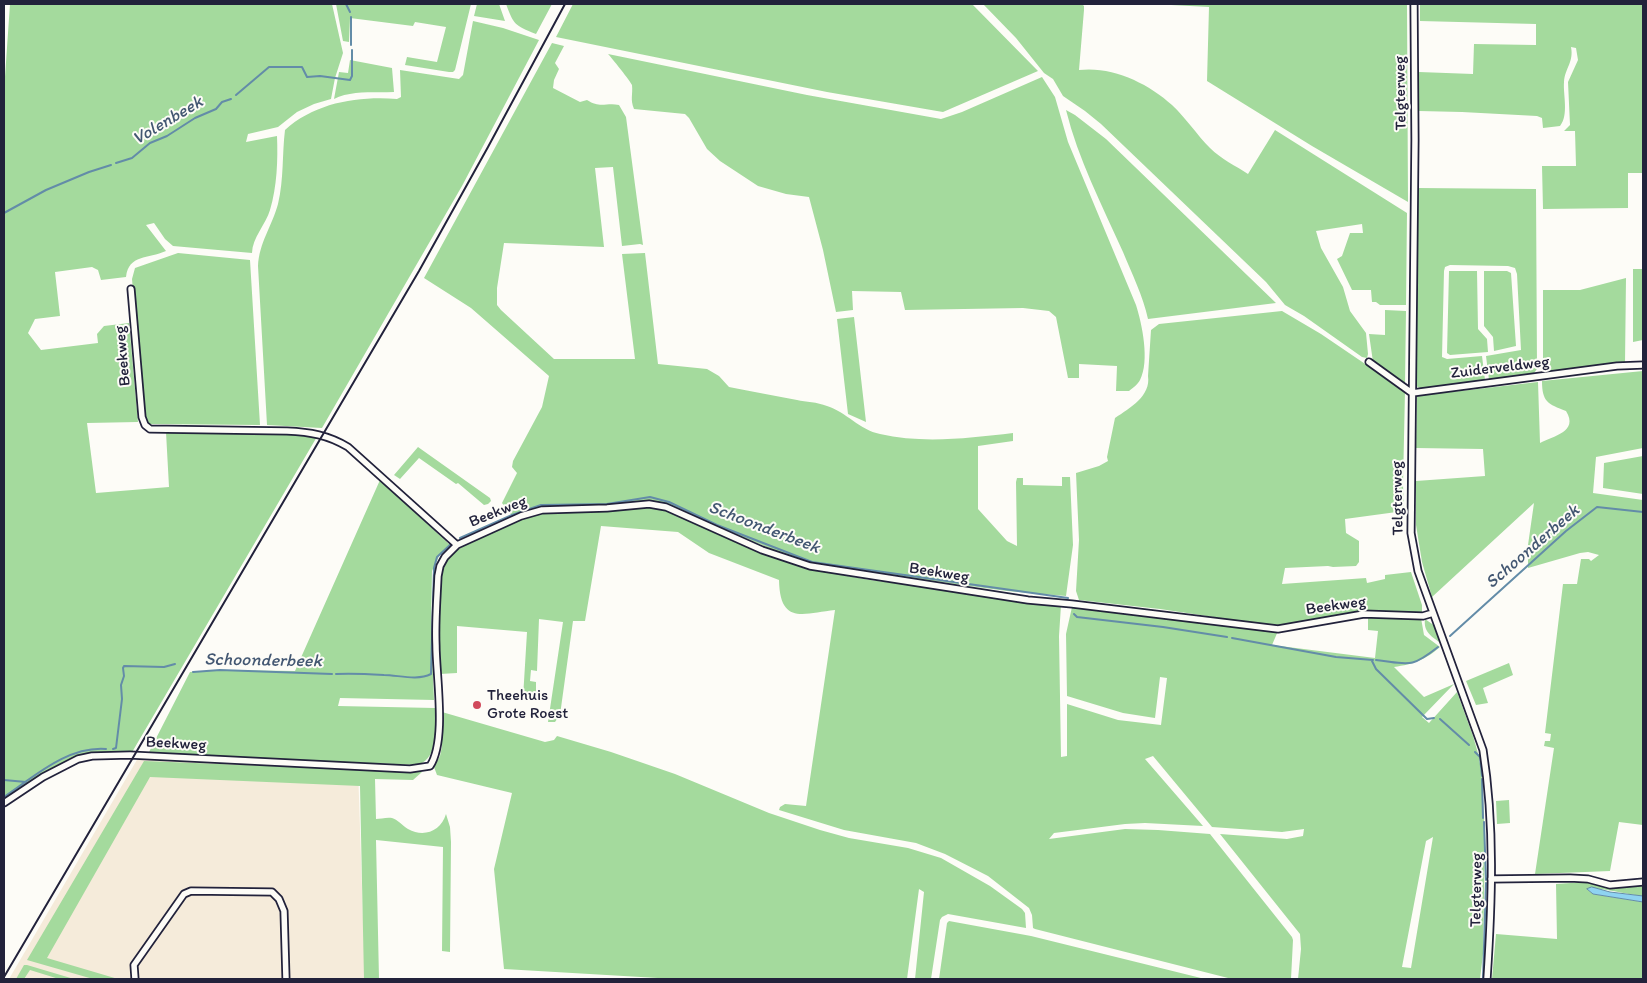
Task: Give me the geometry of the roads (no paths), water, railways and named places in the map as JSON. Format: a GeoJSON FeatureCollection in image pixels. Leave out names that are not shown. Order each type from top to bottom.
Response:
{"type":"FeatureCollection","features":[{"type":"Feature","properties":{"kind":"street","name":"Telgterweg"},"geometry":{"type":"LineString","coordinates":[[1414,4],[1415,140],[1411,532],[1418,571],[1483,750],[1488,778],[1492,879],[1487,979]]}},
{"type":"Feature","properties":{"kind":"street","name":"Beekweg"},"geometry":{"type":"LineString","coordinates":[[131,289],[142,417],[145,425],[150,429],[308,432],[335,440],[348,447],[457,545]]}},
{"type":"Feature","properties":{"kind":"street"},"geometry":{"type":"LineString","coordinates":[[1369,362],[1412,393]]}},
{"type":"Feature","properties":{"kind":"street","name":"Zuiderveldweg"},"geometry":{"type":"LineString","coordinates":[[1412,393],[1617,366],[1643,365]]}},
{"type":"Feature","properties":{"kind":"street","name":"Beekweg"},"geometry":{"type":"LineString","coordinates":[[4,803],[64,765],[92,756],[130,755],[410,769],[430,766],[435,759],[438,747],[436,646],[440,566],[445,557],[457,545],[521,516],[542,510],[607,508],[649,504],[666,507],[762,550],[810,566],[1028,600],[1278,629],[1364,614],[1423,616],[1433,613]]}},
{"type":"Feature","properties":{"kind":"street"},"geometry":{"type":"LineString","coordinates":[[1492,879],[1570,878],[1588,879],[1610,885],[1643,882]]}},
{"type":"Feature","properties":{"kind":"street"},"geometry":{"type":"LineString","coordinates":[[135,979],[134,965],[184,894],[192,891],[272,892],[279,899],[284,911],[286,979]]}},
{"type":"Feature","properties":{"kind":"water"},"geometry":{"type":"Polygon","coordinates":[[[1592,887],[1610,892],[1643,896],[1643,902],[1593,894],[1587,889],[1592,887]]]}},
{"type":"Feature","properties":{"kind":"waterway","name":"Volenbeek"},"geometry":{"type":"LineString","coordinates":[[346,4],[350,12]]}},
{"type":"Feature","properties":{"kind":"waterway","name":"Volenbeek"},"geometry":{"type":"LineString","coordinates":[[351,17],[351,45]]}},
{"type":"Feature","properties":{"kind":"waterway","name":"Volenbeek"},"geometry":{"type":"LineString","coordinates":[[236,95],[269,67],[302,67],[307,77],[320,76],[350,80],[352,76],[352,50]]}},
{"type":"Feature","properties":{"kind":"waterway","name":"Volenbeek"},"geometry":{"type":"LineString","coordinates":[[116,163],[132,158],[150,143],[167,136],[195,118],[216,109],[222,102],[231,99]]}},
{"type":"Feature","properties":{"kind":"waterway","name":"Volenbeek"},"geometry":{"type":"LineString","coordinates":[[4,213],[46,190],[111,165]]}},
{"type":"Feature","properties":{"kind":"waterway","name":"Schoonderbeek"},"geometry":{"type":"LineString","coordinates":[[460,538],[512,515],[541,505],[607,504],[650,497],[669,502],[717,525],[812,562],[1068,598]]}},
{"type":"Feature","properties":{"kind":"waterway","name":"Schoonderbeek"},"geometry":{"type":"LineString","coordinates":[[1450,636],[1566,531],[1597,507],[1643,512]]}},
{"type":"Feature","properties":{"kind":"waterway","name":"Schoonderbeek"},"geometry":{"type":"LineString","coordinates":[[336,674],[414,677],[431,674],[434,568],[437,557],[451,544]]}},
{"type":"Feature","properties":{"kind":"waterway","name":"Schoonderbeek"},"geometry":{"type":"LineString","coordinates":[[1074,614],[1077,617],[1227,637]]}},
{"type":"Feature","properties":{"kind":"waterway","name":"Schoonderbeek"},"geometry":{"type":"LineString","coordinates":[[1232,638],[1336,657],[1373,660]]}},
{"type":"Feature","properties":{"kind":"waterway","name":"Schoonderbeek"},"geometry":{"type":"LineString","coordinates":[[1376,660],[1396,663],[1415,662],[1438,647]]}},
{"type":"Feature","properties":{"kind":"waterway"},"geometry":{"type":"LineString","coordinates":[[1372,661],[1376,669],[1427,719],[1434,718]]}},
{"type":"Feature","properties":{"kind":"waterway","name":"Schoonderbeek"},"geometry":{"type":"LineString","coordinates":[[113,749],[116,748],[124,666],[164,667],[175,664]]}},
{"type":"Feature","properties":{"kind":"waterway","name":"Schoonderbeek"},"geometry":{"type":"LineString","coordinates":[[193,672],[220,670],[332,674]]}},
{"type":"Feature","properties":{"kind":"waterway"},"geometry":{"type":"LineString","coordinates":[[1440,719],[1469,745]]}},
{"type":"Feature","properties":{"kind":"waterway","name":"Schoonderbeek"},"geometry":{"type":"LineString","coordinates":[[4,797],[39,772],[64,758],[78,752],[106,749]]}},
{"type":"Feature","properties":{"kind":"waterway"},"geometry":{"type":"LineString","coordinates":[[1475,752],[1480,757],[1482,776]]}},
{"type":"Feature","properties":{"kind":"waterway"},"geometry":{"type":"LineString","coordinates":[[1482,779],[1483,818]]}},
{"type":"Feature","properties":{"kind":"waterway"},"geometry":{"type":"LineString","coordinates":[[4,780],[26,782]]}},
{"type":"Feature","properties":{"kind":"waterway"},"geometry":{"type":"LineString","coordinates":[[1484,822],[1486,880]]}},
{"type":"Feature","properties":{"kind":"waterway"},"geometry":{"type":"LineString","coordinates":[[1483,979],[1486,883]]}},
{"type":"Feature","properties":{"kind":"railway"},"geometry":{"type":"LineString","coordinates":[[4,977],[419,271],[565,4]]}},
{"type":"Feature","properties":{"kind":"place","name":"Theehuis Grote Roest"},"geometry":{"type":"Point","coordinates":[477,705]}}]}
